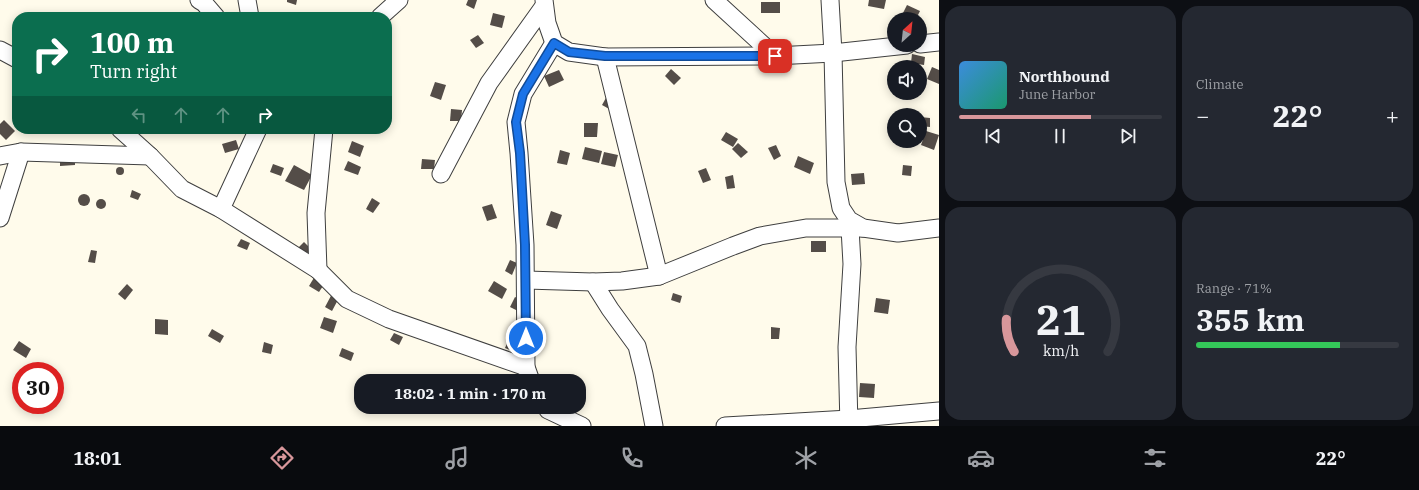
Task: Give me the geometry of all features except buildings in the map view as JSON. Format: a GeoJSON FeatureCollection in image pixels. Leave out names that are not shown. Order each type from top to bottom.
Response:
{"type":"FeatureCollection","features":[{"type":"Feature","properties":{"kind":"street"},"geometry":{"type":"LineString","coordinates":[[199,0],[204,3],[212,12]]}},
{"type":"Feature","properties":{"kind":"street"},"geometry":{"type":"LineString","coordinates":[[247,0],[249,12]]}},
{"type":"Feature","properties":{"kind":"street"},"geometry":{"type":"LineString","coordinates":[[385,12],[398,0]]}},
{"type":"Feature","properties":{"kind":"street"},"geometry":{"type":"LineString","coordinates":[[714,0],[775,56]]}},
{"type":"Feature","properties":{"kind":"street"},"geometry":{"type":"LineString","coordinates":[[830,0],[833,53],[836,182],[841,208],[849,220],[857,228]]}},
{"type":"Feature","properties":{"kind":"street"},"geometry":{"type":"LineString","coordinates":[[544,3],[547,23],[554,43],[569,52],[605,56],[775,56],[833,53],[887,47]]}},
{"type":"Feature","properties":{"kind":"street"},"geometry":{"type":"LineString","coordinates":[[441,174],[489,83],[544,3]]}},
{"type":"Feature","properties":{"kind":"street"},"geometry":{"type":"LineString","coordinates":[[927,43],[939,42]]}},
{"type":"Feature","properties":{"kind":"street"},"geometry":{"type":"LineString","coordinates":[[126,134],[150,156],[182,189],[221,209],[318,270],[347,299],[389,319],[529,374],[522,191],[516,122],[523,94],[554,43]]}},
{"type":"Feature","properties":{"kind":"street"},"geometry":{"type":"LineString","coordinates":[[0,50],[12,56]]}},
{"type":"Feature","properties":{"kind":"street"},"geometry":{"type":"LineString","coordinates":[[605,56],[659,276]]}},
{"type":"Feature","properties":{"kind":"street"},"geometry":{"type":"LineString","coordinates":[[221,209],[256,134]]}},
{"type":"Feature","properties":{"kind":"street"},"geometry":{"type":"LineString","coordinates":[[318,270],[316,213],[324,134]]}},
{"type":"Feature","properties":{"kind":"street"},"geometry":{"type":"LineString","coordinates":[[0,156],[21,152],[150,156]]}},
{"type":"Feature","properties":{"kind":"street"},"geometry":{"type":"LineString","coordinates":[[0,218],[21,152]]}},
{"type":"Feature","properties":{"kind":"street"},"geometry":{"type":"LineString","coordinates":[[526,280],[593,282],[622,281],[659,276],[760,236],[806,228],[857,228],[898,233],[939,228]]}},
{"type":"Feature","properties":{"kind":"street"},"geometry":{"type":"LineString","coordinates":[[849,422],[847,347],[852,264],[857,228]]}},
{"type":"Feature","properties":{"kind":"street"},"geometry":{"type":"LineString","coordinates":[[593,282],[610,309],[637,346],[654,426]]}},
{"type":"Feature","properties":{"kind":"street"},"geometry":{"type":"LineString","coordinates":[[725,426],[912,420],[939,411]]}},
{"type":"Feature","properties":{"kind":"street"},"geometry":{"type":"LineString","coordinates":[[556,414],[582,426]]}},
{"type":"Feature","properties":{"kind":"route"},"geometry":{"type":"LineString","coordinates":[[526,338],[525,245],[520,153],[516,122],[523,94],[554,43],[569,52],[605,56],[775,56]]}}]}
